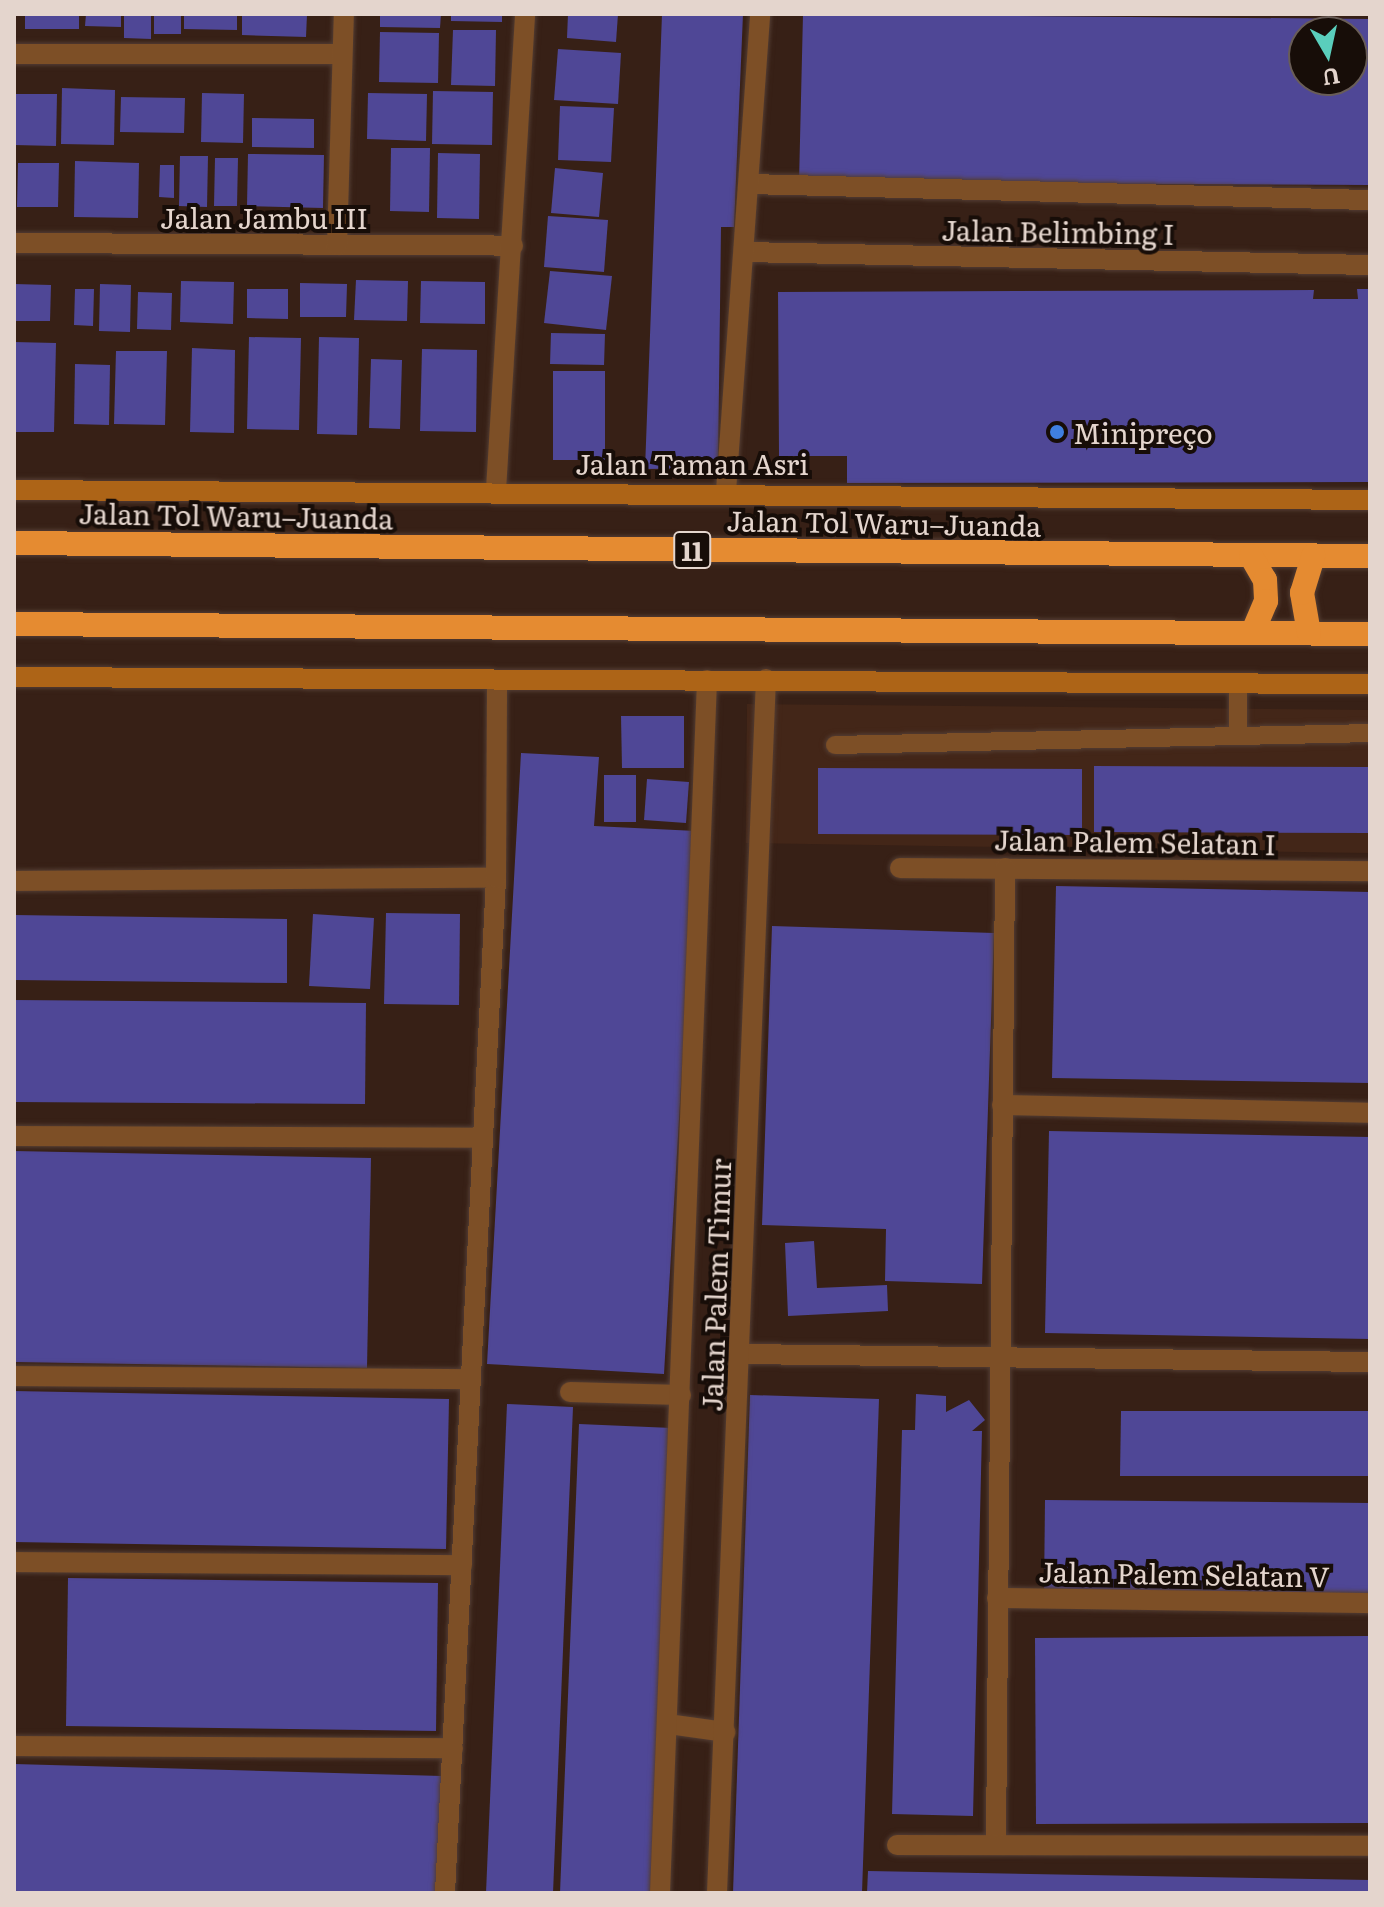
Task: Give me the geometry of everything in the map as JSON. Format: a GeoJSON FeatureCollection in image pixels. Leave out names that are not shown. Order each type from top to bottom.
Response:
{"type":"FeatureCollection","features":[{"type":"Feature","properties":{"kind":"highway","name":"Jalan Tol Waru–Juanda"},"geometry":{"type":"LineString","coordinates":[[14,543],[1370,556]]}},
{"type":"Feature","properties":{"kind":"highway"},"geometry":{"type":"LineString","coordinates":[[1251,556],[1265,580],[1266,601],[1253,632]]}},
{"type":"Feature","properties":{"kind":"highway"},"geometry":{"type":"LineString","coordinates":[[1309,633],[1302,593],[1313,556]]}},
{"type":"Feature","properties":{"kind":"highway"},"geometry":{"type":"LineString","coordinates":[[14,624],[1370,634]]}},
{"type":"Feature","properties":{"kind":"main road","name":"Jalan Taman Asri"},"geometry":{"type":"LineString","coordinates":[[14,490],[726,491],[1370,500]]}},
{"type":"Feature","properties":{"kind":"main road"},"geometry":{"type":"LineString","coordinates":[[14,677],[1370,684]]}},
{"type":"Feature","properties":{"kind":"street"},"geometry":{"type":"LineString","coordinates":[[337,245],[344,14]]}},
{"type":"Feature","properties":{"kind":"street"},"geometry":{"type":"LineString","coordinates":[[496,490],[525,14]]}},
{"type":"Feature","properties":{"kind":"street"},"geometry":{"type":"LineString","coordinates":[[726,491],[760,14]]}},
{"type":"Feature","properties":{"kind":"street"},"geometry":{"type":"LineString","coordinates":[[14,54],[342,54]]}},
{"type":"Feature","properties":{"kind":"street","name":"Jalan Belimbing I"},"geometry":{"type":"LineString","coordinates":[[749,184],[1370,200]]}},
{"type":"Feature","properties":{"kind":"street","name":"Jalan Jambu III"},"geometry":{"type":"LineString","coordinates":[[14,243],[513,246]]}},
{"type":"Feature","properties":{"kind":"street","name":"Jalan Belimbing I"},"geometry":{"type":"LineString","coordinates":[[744,252],[1370,265]]}},
{"type":"Feature","properties":{"kind":"street","name":"Jalan Palem Timur"},"geometry":{"type":"LineString","coordinates":[[717,1893],[766,679]]}},
{"type":"Feature","properties":{"kind":"street"},"geometry":{"type":"LineString","coordinates":[[445,1893],[496,878],[497,680]]}},
{"type":"Feature","properties":{"kind":"street","name":"Jalan Palem Timur"},"geometry":{"type":"LineString","coordinates":[[660,1893],[707,680]]}},
{"type":"Feature","properties":{"kind":"street","name":"Jalan Palem Selatan I"},"geometry":{"type":"LineString","coordinates":[[900,868],[1370,871]]}},
{"type":"Feature","properties":{"kind":"street"},"geometry":{"type":"LineString","coordinates":[[996,1842],[1005,868]]}},
{"type":"Feature","properties":{"kind":"street"},"geometry":{"type":"LineString","coordinates":[[14,881],[496,878]]}},
{"type":"Feature","properties":{"kind":"street"},"geometry":{"type":"LineString","coordinates":[[1002,1105],[1370,1113]]}},
{"type":"Feature","properties":{"kind":"street"},"geometry":{"type":"LineString","coordinates":[[14,1136],[483,1138]]}},
{"type":"Feature","properties":{"kind":"street"},"geometry":{"type":"LineString","coordinates":[[741,1354],[1370,1362]]}},
{"type":"Feature","properties":{"kind":"street"},"geometry":{"type":"LineString","coordinates":[[14,1376],[471,1379]]}},
{"type":"Feature","properties":{"kind":"street"},"geometry":{"type":"LineString","coordinates":[[570,1392],[681,1395]]}},
{"type":"Feature","properties":{"kind":"street"},"geometry":{"type":"LineString","coordinates":[[14,1562],[462,1565]]}},
{"type":"Feature","properties":{"kind":"street","name":"Jalan Palem Selatan V"},"geometry":{"type":"LineString","coordinates":[[997,1598],[1370,1603]]}},
{"type":"Feature","properties":{"kind":"street"},"geometry":{"type":"LineString","coordinates":[[668,1724],[725,1732]]}},
{"type":"Feature","properties":{"kind":"street"},"geometry":{"type":"LineString","coordinates":[[14,1746],[453,1748]]}},
{"type":"Feature","properties":{"kind":"street"},"geometry":{"type":"LineString","coordinates":[[897,1845],[996,1842],[1370,1846]]}},
{"type":"Feature","properties":{"kind":"lane"},"geometry":{"type":"LineString","coordinates":[[1238,682],[1238,732]]}},
{"type":"Feature","properties":{"kind":"lane"},"geometry":{"type":"LineString","coordinates":[[835,745],[1238,732],[1370,733]]}},
{"type":"Feature","properties":{"kind":"shaded area"},"geometry":{"type":"Polygon","coordinates":[[[747,704],[1370,710],[1370,853],[746,843],[747,704]]]}},
{"type":"Feature","properties":{"kind":"building"},"geometry":{"type":"Polygon","coordinates":[[[25,14],[79,14],[79,29],[25,29],[25,14]]]}},
{"type":"Feature","properties":{"kind":"building"},"geometry":{"type":"Polygon","coordinates":[[[86,14],[121,14],[121,27],[85,26],[86,14]]]}},
{"type":"Feature","properties":{"kind":"building"},"geometry":{"type":"Polygon","coordinates":[[[124,14],[151,14],[151,39],[124,38],[124,14]]]}},
{"type":"Feature","properties":{"kind":"building"},"geometry":{"type":"Polygon","coordinates":[[[154,14],[181,14],[181,34],[154,34],[154,14]]]}},
{"type":"Feature","properties":{"kind":"building"},"geometry":{"type":"Polygon","coordinates":[[[184,14],[237,14],[237,30],[184,29],[184,14]]]}},
{"type":"Feature","properties":{"kind":"building"},"geometry":{"type":"Polygon","coordinates":[[[242,14],[307,14],[306,37],[242,35],[242,14]]]}},
{"type":"Feature","properties":{"kind":"building"},"geometry":{"type":"Polygon","coordinates":[[[380,14],[441,14],[440,28],[380,27],[380,14]]]}},
{"type":"Feature","properties":{"kind":"building"},"geometry":{"type":"Polygon","coordinates":[[[451,14],[502,14],[502,22],[451,21],[451,14]]]}},
{"type":"Feature","properties":{"kind":"building"},"geometry":{"type":"Polygon","coordinates":[[[568,14],[618,14],[616,42],[567,38],[568,14]]]}},
{"type":"Feature","properties":{"kind":"building"},"geometry":{"type":"Polygon","coordinates":[[[662,14],[743,14],[734,227],[721,227],[718,468],[645,469],[662,14]]]}},
{"type":"Feature","properties":{"kind":"building"},"geometry":{"type":"Polygon","coordinates":[[[803,14],[1288,18],[1288,96],[1368,96],[1370,19],[1370,185],[799,182],[803,14]]]}},
{"type":"Feature","properties":{"kind":"building"},"geometry":{"type":"Polygon","coordinates":[[[453,30],[496,30],[495,86],[451,85],[453,30]]]}},
{"type":"Feature","properties":{"kind":"building"},"geometry":{"type":"Polygon","coordinates":[[[380,32],[439,33],[438,83],[379,82],[380,32]]]}},
{"type":"Feature","properties":{"kind":"building"},"geometry":{"type":"Polygon","coordinates":[[[558,49],[621,53],[618,104],[554,100],[558,49]]]}},
{"type":"Feature","properties":{"kind":"building"},"geometry":{"type":"Polygon","coordinates":[[[62,88],[115,90],[114,145],[61,144],[62,88]]]}},
{"type":"Feature","properties":{"kind":"building"},"geometry":{"type":"Polygon","coordinates":[[[433,91],[493,92],[492,145],[432,144],[433,91]]]}},
{"type":"Feature","properties":{"kind":"building"},"geometry":{"type":"Polygon","coordinates":[[[202,93],[244,94],[243,143],[201,142],[202,93]]]}},
{"type":"Feature","properties":{"kind":"building"},"geometry":{"type":"Polygon","coordinates":[[[368,93],[427,94],[426,141],[367,139],[368,93]]]}},
{"type":"Feature","properties":{"kind":"building"},"geometry":{"type":"Polygon","coordinates":[[[14,94],[57,94],[56,146],[14,145],[14,94]]]}},
{"type":"Feature","properties":{"kind":"building"},"geometry":{"type":"Polygon","coordinates":[[[121,97],[185,98],[184,133],[120,132],[121,97]]]}},
{"type":"Feature","properties":{"kind":"building"},"geometry":{"type":"Polygon","coordinates":[[[560,106],[614,108],[611,162],[558,160],[560,106]]]}},
{"type":"Feature","properties":{"kind":"building"},"geometry":{"type":"Polygon","coordinates":[[[252,118],[314,119],[314,148],[252,147],[252,118]]]}},
{"type":"Feature","properties":{"kind":"building"},"geometry":{"type":"Polygon","coordinates":[[[391,148],[430,148],[429,212],[390,211],[391,148]]]}},
{"type":"Feature","properties":{"kind":"building"},"geometry":{"type":"Polygon","coordinates":[[[438,153],[480,154],[479,219],[437,218],[438,153]]]}},
{"type":"Feature","properties":{"kind":"building"},"geometry":{"type":"Polygon","coordinates":[[[248,154],[324,155],[323,208],[247,206],[248,154]]]}},
{"type":"Feature","properties":{"kind":"building"},"geometry":{"type":"Polygon","coordinates":[[[180,156],[208,156],[207,207],[179,206],[180,156]]]}},
{"type":"Feature","properties":{"kind":"building"},"geometry":{"type":"Polygon","coordinates":[[[215,158],[238,158],[237,206],[214,206],[215,158]]]}},
{"type":"Feature","properties":{"kind":"building"},"geometry":{"type":"Polygon","coordinates":[[[75,161],[139,163],[138,218],[74,217],[75,161]]]}},
{"type":"Feature","properties":{"kind":"building"},"geometry":{"type":"Polygon","coordinates":[[[18,163],[59,163],[58,207],[17,207],[18,163]]]}},
{"type":"Feature","properties":{"kind":"building"},"geometry":{"type":"Polygon","coordinates":[[[160,165],[174,165],[174,198],[159,197],[160,165]]]}},
{"type":"Feature","properties":{"kind":"building"},"geometry":{"type":"Polygon","coordinates":[[[555,168],[603,173],[599,217],[551,213],[555,168]]]}},
{"type":"Feature","properties":{"kind":"building"},"geometry":{"type":"Polygon","coordinates":[[[548,216],[608,220],[604,272],[544,267],[548,216]]]}},
{"type":"Feature","properties":{"kind":"building"},"geometry":{"type":"Polygon","coordinates":[[[550,271],[612,276],[606,330],[544,323],[550,271]]]}},
{"type":"Feature","properties":{"kind":"building"},"geometry":{"type":"Polygon","coordinates":[[[356,280],[408,281],[407,321],[354,320],[356,280]]]}},
{"type":"Feature","properties":{"kind":"building"},"geometry":{"type":"Polygon","coordinates":[[[181,281],[234,282],[233,324],[180,322],[181,281]]]}},
{"type":"Feature","properties":{"kind":"building"},"geometry":{"type":"Polygon","coordinates":[[[421,281],[485,282],[485,324],[420,323],[421,281]]]}},
{"type":"Feature","properties":{"kind":"building"},"geometry":{"type":"Polygon","coordinates":[[[300,283],[347,284],[346,317],[300,317],[300,283]]]}},
{"type":"Feature","properties":{"kind":"building"},"geometry":{"type":"Polygon","coordinates":[[[14,284],[51,285],[50,321],[14,321],[14,284]]]}},
{"type":"Feature","properties":{"kind":"building"},"geometry":{"type":"Polygon","coordinates":[[[100,284],[131,285],[130,332],[99,331],[100,284]]]}},
{"type":"Feature","properties":{"kind":"building"},"geometry":{"type":"Polygon","coordinates":[[[75,289],[94,289],[93,326],[74,325],[75,289]]]}},
{"type":"Feature","properties":{"kind":"building"},"geometry":{"type":"Polygon","coordinates":[[[247,289],[288,289],[288,319],[247,318],[247,289]]]}},
{"type":"Feature","properties":{"kind":"building"},"geometry":{"type":"Polygon","coordinates":[[[1357,289],[1370,289],[1370,482],[847,483],[847,456],[779,456],[778,292],[1314,290],[1313,299],[1358,299],[1357,289]]]}},
{"type":"Feature","properties":{"kind":"building"},"geometry":{"type":"Polygon","coordinates":[[[138,292],[172,293],[171,330],[137,329],[138,292]]]}},
{"type":"Feature","properties":{"kind":"building"},"geometry":{"type":"Polygon","coordinates":[[[551,333],[605,334],[604,365],[550,364],[551,333]]]}},
{"type":"Feature","properties":{"kind":"building"},"geometry":{"type":"Polygon","coordinates":[[[249,337],[301,338],[299,430],[247,429],[249,337]]]}},
{"type":"Feature","properties":{"kind":"building"},"geometry":{"type":"Polygon","coordinates":[[[319,337],[359,338],[357,435],[317,434],[319,337]]]}},
{"type":"Feature","properties":{"kind":"building"},"geometry":{"type":"Polygon","coordinates":[[[14,342],[56,343],[54,432],[14,432],[14,342]]]}},
{"type":"Feature","properties":{"kind":"building"},"geometry":{"type":"Polygon","coordinates":[[[192,348],[235,350],[234,433],[190,432],[192,348]]]}},
{"type":"Feature","properties":{"kind":"building"},"geometry":{"type":"Polygon","coordinates":[[[422,349],[477,350],[476,432],[420,431],[422,349]]]}},
{"type":"Feature","properties":{"kind":"building"},"geometry":{"type":"Polygon","coordinates":[[[116,351],[167,351],[165,425],[114,424],[116,351]]]}},
{"type":"Feature","properties":{"kind":"building"},"geometry":{"type":"Polygon","coordinates":[[[371,359],[402,360],[400,429],[369,428],[371,359]]]}},
{"type":"Feature","properties":{"kind":"building"},"geometry":{"type":"Polygon","coordinates":[[[75,364],[110,365],[109,425],[74,424],[75,364]]]}},
{"type":"Feature","properties":{"kind":"building"},"geometry":{"type":"Polygon","coordinates":[[[553,371],[605,371],[605,460],[553,460],[553,371]]]}},
{"type":"Feature","properties":{"kind":"building"},"geometry":{"type":"Polygon","coordinates":[[[621,716],[684,716],[684,768],[622,768],[621,716]]]}},
{"type":"Feature","properties":{"kind":"building"},"geometry":{"type":"Polygon","coordinates":[[[521,753],[599,757],[594,826],[696,831],[664,1374],[487,1364],[521,753]]]}},
{"type":"Feature","properties":{"kind":"building"},"geometry":{"type":"Polygon","coordinates":[[[1094,766],[1370,767],[1370,833],[1094,832],[1094,766]]]}},
{"type":"Feature","properties":{"kind":"building"},"geometry":{"type":"Polygon","coordinates":[[[818,768],[1082,769],[1082,835],[818,834],[818,768]]]}},
{"type":"Feature","properties":{"kind":"building"},"geometry":{"type":"Polygon","coordinates":[[[604,775],[636,775],[636,822],[604,822],[604,775]]]}},
{"type":"Feature","properties":{"kind":"building"},"geometry":{"type":"Polygon","coordinates":[[[647,779],[689,782],[686,823],[644,820],[647,779]]]}},
{"type":"Feature","properties":{"kind":"building"},"geometry":{"type":"Polygon","coordinates":[[[1056,886],[1370,892],[1370,1083],[1052,1078],[1056,886]]]}},
{"type":"Feature","properties":{"kind":"building"},"geometry":{"type":"Polygon","coordinates":[[[386,913],[460,914],[459,1005],[384,1004],[386,913]]]}},
{"type":"Feature","properties":{"kind":"building"},"geometry":{"type":"Polygon","coordinates":[[[313,914],[374,918],[370,989],[309,986],[313,914]]]}},
{"type":"Feature","properties":{"kind":"building"},"geometry":{"type":"Polygon","coordinates":[[[14,915],[287,919],[287,983],[14,980],[14,915]]]}},
{"type":"Feature","properties":{"kind":"building"},"geometry":{"type":"Polygon","coordinates":[[[772,926],[994,933],[982,1284],[885,1281],[886,1229],[762,1225],[772,926]]]}},
{"type":"Feature","properties":{"kind":"building"},"geometry":{"type":"Polygon","coordinates":[[[14,1000],[366,1003],[365,1104],[14,1102],[14,1000]]]}},
{"type":"Feature","properties":{"kind":"building"},"geometry":{"type":"Polygon","coordinates":[[[1049,1131],[1370,1137],[1370,1339],[1045,1333],[1049,1131]]]}},
{"type":"Feature","properties":{"kind":"building"},"geometry":{"type":"Polygon","coordinates":[[[14,1151],[371,1158],[367,1368],[14,1362],[14,1151]]]}},
{"type":"Feature","properties":{"kind":"building"},"geometry":{"type":"Polygon","coordinates":[[[814,1241],[817,1288],[887,1285],[888,1311],[788,1316],[785,1243],[814,1241]]]}},
{"type":"Feature","properties":{"kind":"building"},"geometry":{"type":"Polygon","coordinates":[[[14,1391],[449,1399],[446,1549],[14,1542],[14,1391]]]}},
{"type":"Feature","properties":{"kind":"building"},"geometry":{"type":"Polygon","coordinates":[[[916,1394],[946,1396],[946,1412],[969,1400],[985,1420],[972,1431],[982,1431],[973,1816],[892,1814],[902,1430],[915,1430],[916,1394]]]}},
{"type":"Feature","properties":{"kind":"building"},"geometry":{"type":"Polygon","coordinates":[[[750,1395],[879,1399],[862,1893],[733,1893],[750,1395]]]}},
{"type":"Feature","properties":{"kind":"building"},"geometry":{"type":"Polygon","coordinates":[[[507,1404],[573,1407],[553,1893],[486,1893],[507,1404]]]}},
{"type":"Feature","properties":{"kind":"building"},"geometry":{"type":"Polygon","coordinates":[[[1121,1411],[1370,1411],[1370,1476],[1120,1476],[1121,1411]]]}},
{"type":"Feature","properties":{"kind":"building"},"geometry":{"type":"Polygon","coordinates":[[[579,1424],[672,1428],[653,1893],[560,1893],[579,1424]]]}},
{"type":"Feature","properties":{"kind":"building"},"geometry":{"type":"Polygon","coordinates":[[[1045,1500],[1370,1503],[1370,1596],[1044,1594],[1045,1500]]]}},
{"type":"Feature","properties":{"kind":"building"},"geometry":{"type":"Polygon","coordinates":[[[68,1578],[438,1583],[436,1731],[66,1726],[68,1578]]]}},
{"type":"Feature","properties":{"kind":"building"},"geometry":{"type":"Polygon","coordinates":[[[1370,1636],[1370,1823],[1036,1824],[1035,1638],[1370,1636]]]}},
{"type":"Feature","properties":{"kind":"building"},"geometry":{"type":"Polygon","coordinates":[[[14,1764],[442,1776],[438,1893],[14,1893],[14,1764]]]}},
{"type":"Feature","properties":{"kind":"building"},"geometry":{"type":"Polygon","coordinates":[[[868,1871],[1370,1880],[1370,1893],[867,1893],[868,1871]]]}},
{"type":"Feature","properties":{"kind":"place","name":"Minipreço"},"geometry":{"type":"Point","coordinates":[1057,432]}}]}
